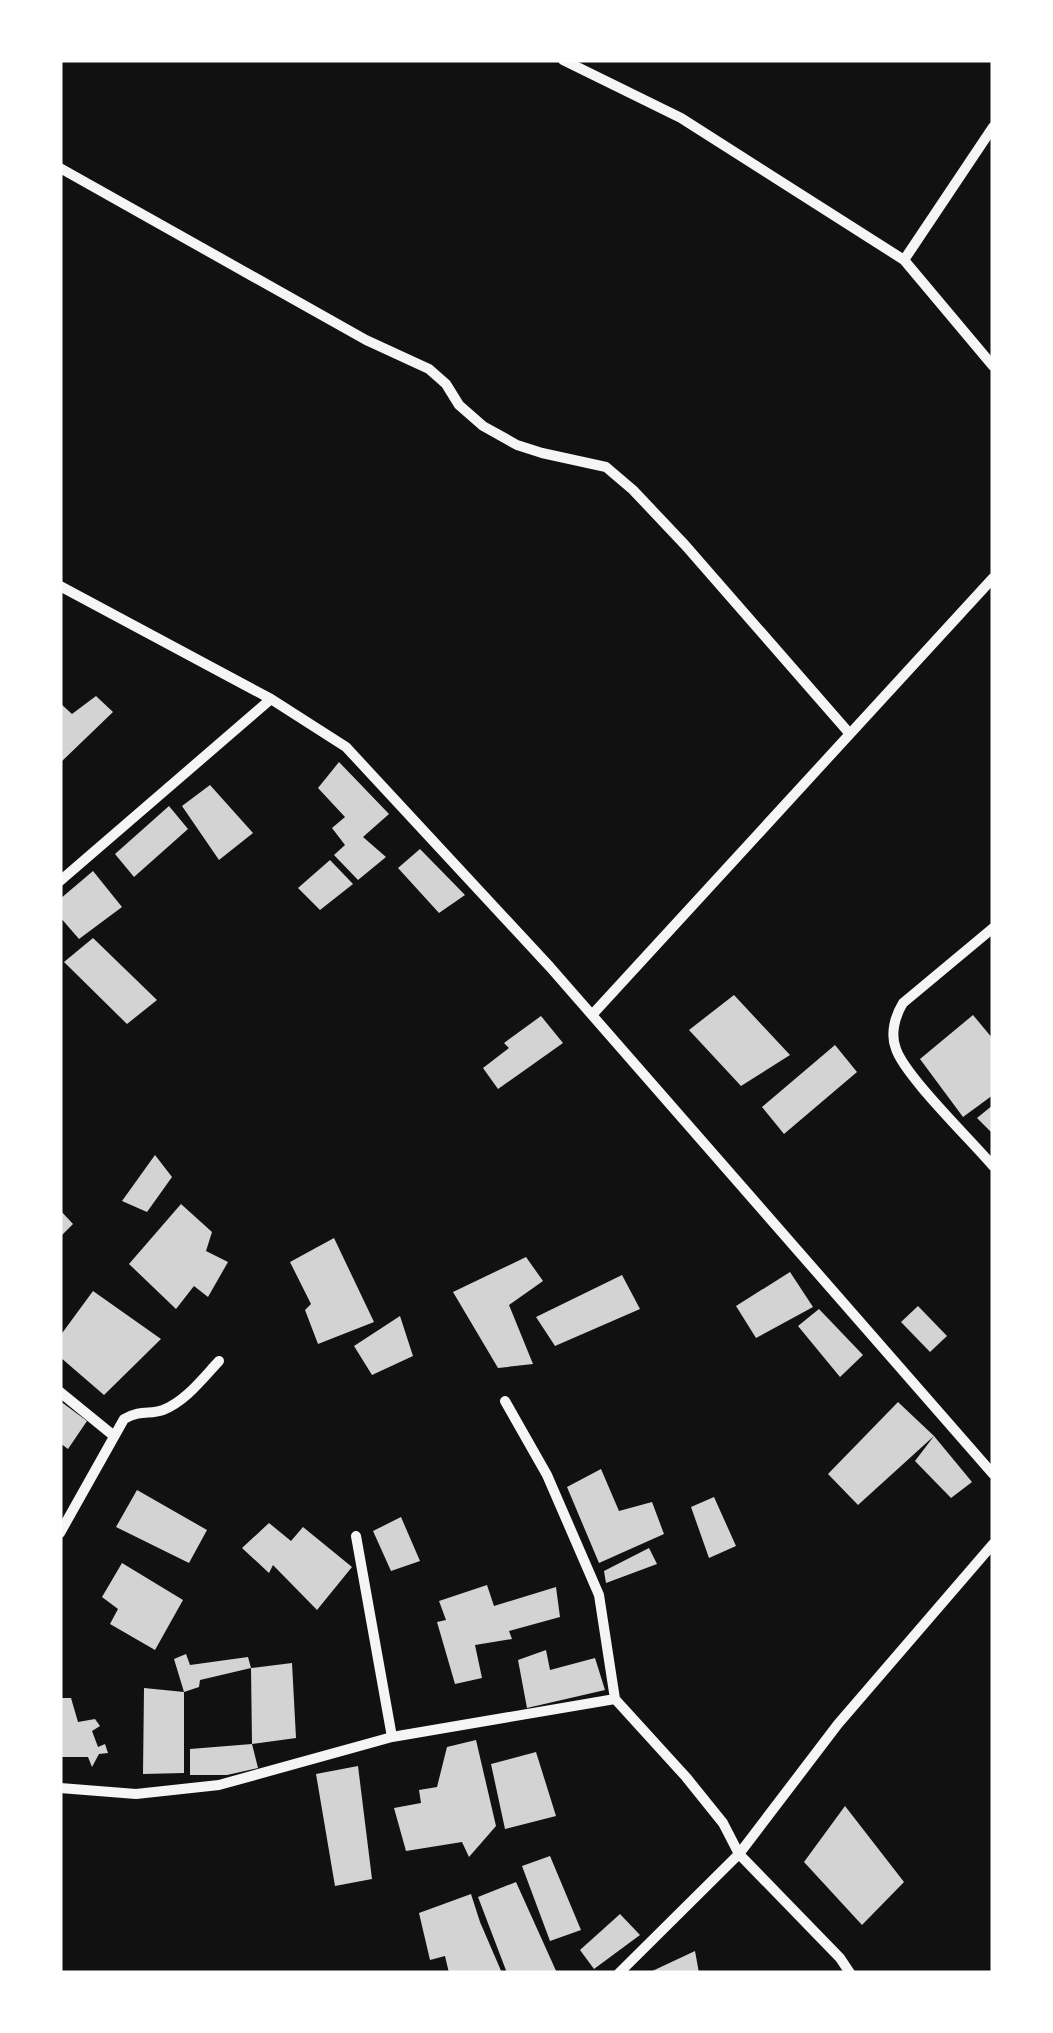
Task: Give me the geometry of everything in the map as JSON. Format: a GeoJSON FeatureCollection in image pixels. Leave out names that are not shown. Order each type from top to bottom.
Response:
{"type":"FeatureCollection","features":[{"type":"Feature","properties":{"kind":"street"},"geometry":{"type":"LineString","coordinates":[[563,60],[681,118],[904,260],[993,366]]}},
{"type":"Feature","properties":{"kind":"street"},"geometry":{"type":"LineString","coordinates":[[904,260],[993,126]]}},
{"type":"Feature","properties":{"kind":"street"},"geometry":{"type":"LineString","coordinates":[[60,168],[366,340],[429,369],[483,426],[542,453],[606,467],[685,545],[850,734]]}},
{"type":"Feature","properties":{"kind":"street"},"geometry":{"type":"LineString","coordinates":[[592,1015],[993,578]]}},
{"type":"Feature","properties":{"kind":"street"},"geometry":{"type":"LineString","coordinates":[[60,586],[271,700],[346,748],[592,1015],[993,1474]]}},
{"type":"Feature","properties":{"kind":"street"},"geometry":{"type":"LineString","coordinates":[[60,881],[271,700]]}},
{"type":"Feature","properties":{"kind":"street"},"geometry":{"type":"LineString","coordinates":[[993,928],[902,1003],[894,1034],[896,1050],[910,1072],[993,1166]]}},
{"type":"Feature","properties":{"kind":"street"},"geometry":{"type":"LineString","coordinates":[[60,1533],[124,1419],[138,1411],[161,1411],[188,1394],[219,1361]]}},
{"type":"Feature","properties":{"kind":"street"},"geometry":{"type":"LineString","coordinates":[[60,1392],[114,1436]]}},
{"type":"Feature","properties":{"kind":"street"},"geometry":{"type":"LineString","coordinates":[[504,1400],[547,1474],[599,1594],[614,1699],[686,1777],[722,1824],[739,1854],[850,1973]]}},
{"type":"Feature","properties":{"kind":"street"},"geometry":{"type":"LineString","coordinates":[[356,1536],[392,1737]]}},
{"type":"Feature","properties":{"kind":"street"},"geometry":{"type":"LineString","coordinates":[[619,1973],[739,1854],[838,1724],[993,1544]]}},
{"type":"Feature","properties":{"kind":"street"},"geometry":{"type":"LineString","coordinates":[[60,1788],[136,1794],[219,1785],[392,1737],[614,1699]]}},
{"type":"Feature","properties":{"kind":"building"},"geometry":{"type":"Polygon","coordinates":[[[96,696],[113,712],[60,763],[60,703],[72,714],[96,696]]]}},
{"type":"Feature","properties":{"kind":"building"},"geometry":{"type":"Polygon","coordinates":[[[339,762],[389,814],[363,837],[386,857],[358,880],[334,855],[345,845],[332,828],[345,817],[318,788],[339,762]]]}},
{"type":"Feature","properties":{"kind":"building"},"geometry":{"type":"Polygon","coordinates":[[[210,785],[253,833],[219,860],[182,806],[210,785]]]}},
{"type":"Feature","properties":{"kind":"building"},"geometry":{"type":"Polygon","coordinates":[[[169,806],[188,829],[134,877],[115,854],[169,806]]]}},
{"type":"Feature","properties":{"kind":"building"},"geometry":{"type":"Polygon","coordinates":[[[420,849],[465,895],[439,913],[398,868],[420,849]]]}},
{"type":"Feature","properties":{"kind":"building"},"geometry":{"type":"Polygon","coordinates":[[[330,860],[353,884],[320,910],[298,888],[330,860]]]}},
{"type":"Feature","properties":{"kind":"building"},"geometry":{"type":"Polygon","coordinates":[[[93,871],[122,907],[79,939],[60,917],[60,899],[93,871]]]}},
{"type":"Feature","properties":{"kind":"building"},"geometry":{"type":"Polygon","coordinates":[[[93,938],[157,1000],[127,1024],[64,962],[93,938]]]}},
{"type":"Feature","properties":{"kind":"building"},"geometry":{"type":"Polygon","coordinates":[[[734,995],[790,1055],[741,1086],[689,1030],[734,995]]]}},
{"type":"Feature","properties":{"kind":"building"},"geometry":{"type":"Polygon","coordinates":[[[973,1015],[993,1039],[993,1095],[963,1117],[920,1059],[973,1015]]]}},
{"type":"Feature","properties":{"kind":"building"},"geometry":{"type":"Polygon","coordinates":[[[541,1016],[563,1043],[498,1089],[483,1068],[509,1048],[504,1043],[541,1016]]]}},
{"type":"Feature","properties":{"kind":"building"},"geometry":{"type":"Polygon","coordinates":[[[835,1045],[857,1072],[784,1134],[762,1107],[835,1045]]]}},
{"type":"Feature","properties":{"kind":"building"},"geometry":{"type":"Polygon","coordinates":[[[993,1105],[993,1134],[977,1118],[993,1105]]]}},
{"type":"Feature","properties":{"kind":"building"},"geometry":{"type":"Polygon","coordinates":[[[155,1155],[172,1177],[147,1212],[122,1201],[155,1155]]]}},
{"type":"Feature","properties":{"kind":"building"},"geometry":{"type":"Polygon","coordinates":[[[181,1204],[212,1232],[206,1251],[228,1262],[208,1297],[194,1286],[176,1309],[129,1264],[181,1204]]]}},
{"type":"Feature","properties":{"kind":"building"},"geometry":{"type":"Polygon","coordinates":[[[60,1210],[73,1224],[60,1237],[60,1210]]]}},
{"type":"Feature","properties":{"kind":"building"},"geometry":{"type":"Polygon","coordinates":[[[334,1238],[374,1322],[318,1344],[305,1310],[311,1304],[290,1262],[334,1238]]]}},
{"type":"Feature","properties":{"kind":"building"},"geometry":{"type":"Polygon","coordinates":[[[526,1257],[543,1281],[509,1305],[533,1364],[498,1368],[453,1292],[526,1257]]]}},
{"type":"Feature","properties":{"kind":"building"},"geometry":{"type":"Polygon","coordinates":[[[790,1272],[813,1307],[756,1338],[736,1306],[790,1272]]]}},
{"type":"Feature","properties":{"kind":"building"},"geometry":{"type":"Polygon","coordinates":[[[622,1275],[640,1309],[555,1346],[536,1317],[622,1275]]]}},
{"type":"Feature","properties":{"kind":"building"},"geometry":{"type":"Polygon","coordinates":[[[93,1291],[161,1339],[104,1395],[60,1357],[60,1336],[93,1291]]]}},
{"type":"Feature","properties":{"kind":"building"},"geometry":{"type":"Polygon","coordinates":[[[918,1306],[947,1336],[930,1352],[901,1322],[918,1306]]]}},
{"type":"Feature","properties":{"kind":"building"},"geometry":{"type":"Polygon","coordinates":[[[819,1309],[863,1355],[840,1377],[798,1326],[819,1309]]]}},
{"type":"Feature","properties":{"kind":"building"},"geometry":{"type":"Polygon","coordinates":[[[400,1316],[413,1356],[372,1375],[354,1346],[400,1316]]]}},
{"type":"Feature","properties":{"kind":"building"},"geometry":{"type":"Polygon","coordinates":[[[60,1401],[87,1421],[68,1449],[60,1443],[60,1401]]]}},
{"type":"Feature","properties":{"kind":"building"},"geometry":{"type":"Polygon","coordinates":[[[898,1402],[934,1436],[858,1505],[828,1474],[898,1402]]]}},
{"type":"Feature","properties":{"kind":"building"},"geometry":{"type":"Polygon","coordinates":[[[934,1436],[972,1482],[951,1498],[915,1461],[934,1436]]]}},
{"type":"Feature","properties":{"kind":"building"},"geometry":{"type":"Polygon","coordinates":[[[601,1469],[619,1511],[652,1502],[664,1534],[599,1563],[567,1487],[601,1469]]]}},
{"type":"Feature","properties":{"kind":"building"},"geometry":{"type":"Polygon","coordinates":[[[137,1490],[207,1530],[189,1563],[116,1527],[137,1490]]]}},
{"type":"Feature","properties":{"kind":"building"},"geometry":{"type":"Polygon","coordinates":[[[714,1497],[736,1546],[709,1558],[691,1507],[714,1497]]]}},
{"type":"Feature","properties":{"kind":"building"},"geometry":{"type":"Polygon","coordinates":[[[401,1517],[420,1561],[391,1571],[373,1531],[401,1517]]]}},
{"type":"Feature","properties":{"kind":"building"},"geometry":{"type":"Polygon","coordinates":[[[269,1523],[291,1541],[303,1527],[352,1567],[317,1610],[273,1565],[269,1573],[242,1548],[269,1523]]]}},
{"type":"Feature","properties":{"kind":"building"},"geometry":{"type":"Polygon","coordinates":[[[649,1548],[657,1564],[606,1583],[604,1571],[649,1548]]]}},
{"type":"Feature","properties":{"kind":"building"},"geometry":{"type":"Polygon","coordinates":[[[122,1563],[183,1600],[155,1650],[110,1624],[118,1609],[102,1597],[122,1563]]]}},
{"type":"Feature","properties":{"kind":"building"},"geometry":{"type":"Polygon","coordinates":[[[487,1585],[494,1606],[556,1587],[560,1617],[509,1631],[512,1639],[475,1645],[482,1678],[455,1684],[437,1622],[446,1620],[439,1601],[487,1585]]]}},
{"type":"Feature","properties":{"kind":"building"},"geometry":{"type":"Polygon","coordinates":[[[546,1650],[550,1670],[595,1658],[605,1690],[527,1708],[518,1660],[546,1650]]]}},
{"type":"Feature","properties":{"kind":"building"},"geometry":{"type":"Polygon","coordinates":[[[186,1654],[190,1665],[248,1657],[251,1668],[200,1680],[199,1687],[184,1692],[174,1659],[186,1654]]]}},
{"type":"Feature","properties":{"kind":"building"},"geometry":{"type":"Polygon","coordinates":[[[292,1663],[296,1738],[252,1744],[251,1668],[292,1663]]]}},
{"type":"Feature","properties":{"kind":"building"},"geometry":{"type":"Polygon","coordinates":[[[144,1688],[184,1692],[184,1773],[143,1774],[144,1688]]]}},
{"type":"Feature","properties":{"kind":"building"},"geometry":{"type":"Polygon","coordinates":[[[60,1698],[71,1698],[78,1722],[95,1719],[100,1726],[92,1731],[98,1747],[105,1744],[108,1753],[99,1754],[92,1767],[88,1757],[60,1757],[60,1698]]]}},
{"type":"Feature","properties":{"kind":"building"},"geometry":{"type":"Polygon","coordinates":[[[476,1740],[496,1826],[469,1857],[462,1842],[406,1851],[394,1808],[421,1803],[419,1790],[437,1787],[447,1747],[476,1740]]]}},
{"type":"Feature","properties":{"kind":"building"},"geometry":{"type":"Polygon","coordinates":[[[252,1744],[258,1768],[227,1775],[190,1775],[190,1749],[252,1744]]]}},
{"type":"Feature","properties":{"kind":"building"},"geometry":{"type":"Polygon","coordinates":[[[536,1752],[556,1816],[505,1829],[491,1764],[536,1752]]]}},
{"type":"Feature","properties":{"kind":"building"},"geometry":{"type":"Polygon","coordinates":[[[358,1766],[372,1879],[335,1886],[316,1774],[358,1766]]]}},
{"type":"Feature","properties":{"kind":"building"},"geometry":{"type":"Polygon","coordinates":[[[845,1806],[904,1882],[862,1925],[804,1862],[845,1806]]]}},
{"type":"Feature","properties":{"kind":"building"},"geometry":{"type":"Polygon","coordinates":[[[550,1856],[581,1930],[550,1941],[522,1866],[550,1856]]]}},
{"type":"Feature","properties":{"kind":"building"},"geometry":{"type":"Polygon","coordinates":[[[516,1882],[557,1973],[507,1973],[478,1897],[516,1882]]]}},
{"type":"Feature","properties":{"kind":"building"},"geometry":{"type":"Polygon","coordinates":[[[471,1894],[502,1973],[449,1973],[445,1956],[430,1960],[419,1913],[471,1894]]]}},
{"type":"Feature","properties":{"kind":"building"},"geometry":{"type":"Polygon","coordinates":[[[620,1914],[640,1935],[594,1969],[580,1950],[620,1914]]]}},
{"type":"Feature","properties":{"kind":"building"},"geometry":{"type":"Polygon","coordinates":[[[695,1951],[699,1973],[648,1973],[695,1951]]]}}]}
